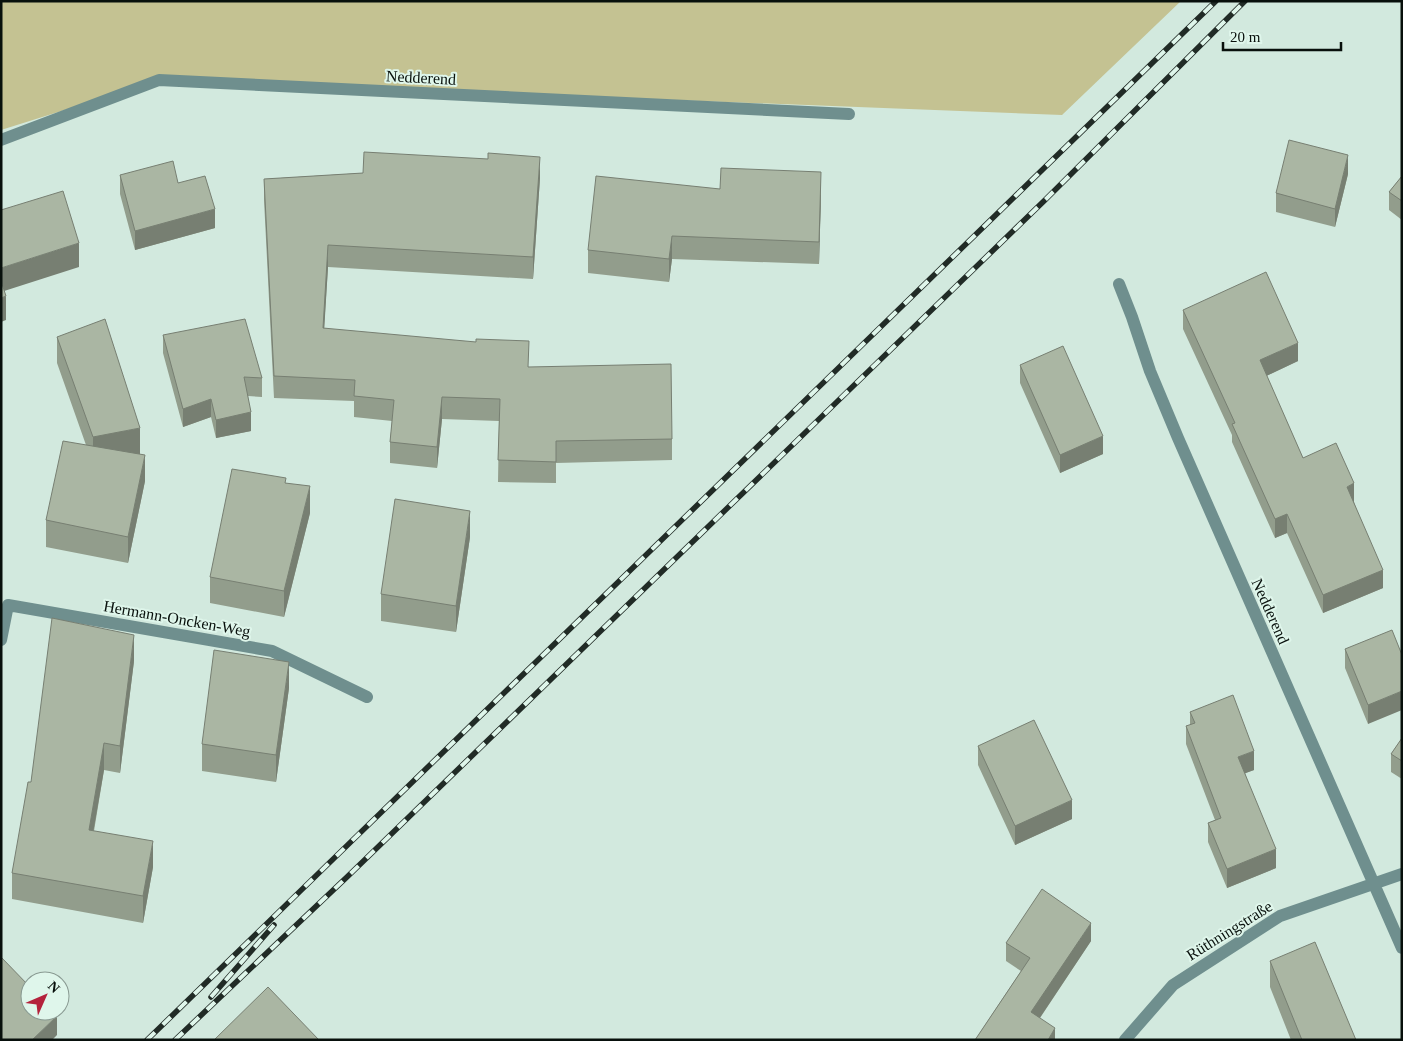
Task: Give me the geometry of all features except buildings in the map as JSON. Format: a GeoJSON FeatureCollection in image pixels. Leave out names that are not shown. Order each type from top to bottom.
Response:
{"type":"FeatureCollection","features":[{"type":"Feature","properties":{"kind":"street","name":"Nedderend"},"geometry":{"type":"LineString","coordinates":[[1,140],[160,80],[849,114]]}},
{"type":"Feature","properties":{"kind":"street","name":"Nedderend"},"geometry":{"type":"LineString","coordinates":[[1119,284],[1150,371],[1178,438],[1402,948]]}},
{"type":"Feature","properties":{"kind":"street","name":"Hermann-Oncken-Weg"},"geometry":{"type":"LineString","coordinates":[[1,640],[8,605],[272,651],[367,697]]}},
{"type":"Feature","properties":{"kind":"street","name":"Rüthningstraße"},"geometry":{"type":"LineString","coordinates":[[1125,1040],[1173,985],[1280,916],[1402,874]]}},
{"type":"Feature","properties":{"kind":"shaded area"},"geometry":{"type":"Polygon","coordinates":[[[1,1],[1181,1],[1062,115],[160,80],[1,130],[1,1]]]}},
{"type":"Feature","properties":{"kind":"railway"},"geometry":{"type":"LineString","coordinates":[[147,1040],[1216,1]]}},
{"type":"Feature","properties":{"kind":"railway"},"geometry":{"type":"LineString","coordinates":[[175,1040],[347,877],[1045,200],[1245,1]]}},
{"type":"Feature","properties":{"kind":"railway"},"geometry":{"type":"LineString","coordinates":[[211,997],[274,925]]}}]}
